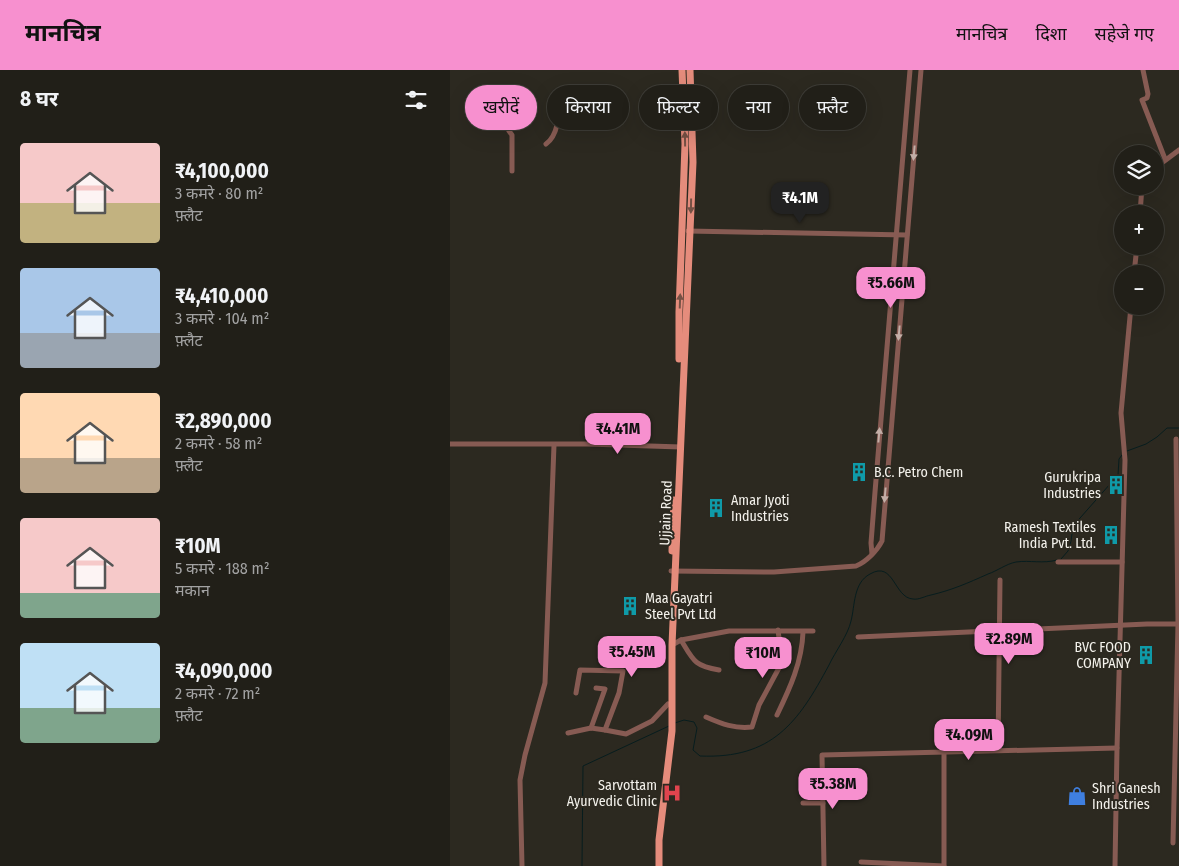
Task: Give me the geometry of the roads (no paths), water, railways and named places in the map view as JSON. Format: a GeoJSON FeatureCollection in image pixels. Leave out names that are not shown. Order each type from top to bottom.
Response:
{"type":"FeatureCollection","features":[{"type":"Feature","properties":{"kind":"main road","name":"Ujjain Road"},"geometry":{"type":"LineString","coordinates":[[678,447],[685,144],[682,70]]}},
{"type":"Feature","properties":{"kind":"main road","name":"Ujjain Road"},"geometry":{"type":"LineString","coordinates":[[670,717],[668,704],[673,571],[693,138],[690,70]]}},
{"type":"Feature","properties":{"kind":"main road","name":"Ujjain Road"},"geometry":{"type":"LineString","coordinates":[[659,866],[659,840],[670,731],[673,571]]}},
{"type":"Feature","properties":{"kind":"main road","name":"Ujjain Road"},"geometry":{"type":"LineString","coordinates":[[654,866],[655,840],[670,731]]}},
{"type":"Feature","properties":{"kind":"street"},"geometry":{"type":"LineString","coordinates":[[872,554],[871,543],[875,492],[898,234],[910,70]]}},
{"type":"Feature","properties":{"kind":"street"},"geometry":{"type":"LineString","coordinates":[[673,571],[774,572],[856,566],[864,563],[879,548],[882,541],[921,70]]}},
{"type":"Feature","properties":{"kind":"street"},"geometry":{"type":"LineString","coordinates":[[1143,70],[1148,94],[1147,98],[1142,100],[1165,159],[1179,150]]}},
{"type":"Feature","properties":{"kind":"street"},"geometry":{"type":"LineString","coordinates":[[546,144],[550,141],[555,130]]}},
{"type":"Feature","properties":{"kind":"street"},"geometry":{"type":"LineString","coordinates":[[509,131],[512,135],[512,171]]}},
{"type":"Feature","properties":{"kind":"street"},"geometry":{"type":"LineString","coordinates":[[682,231],[907,235]]}},
{"type":"Feature","properties":{"kind":"street"},"geometry":{"type":"LineString","coordinates":[[1115,866],[1120,625],[1126,460],[1122,413],[1130,315]]}},
{"type":"Feature","properties":{"kind":"street"},"geometry":{"type":"LineString","coordinates":[[1172,843],[1178,624],[1176,439]]}},
{"type":"Feature","properties":{"kind":"street"},"geometry":{"type":"LineString","coordinates":[[450,444],[587,444],[678,447]]}},
{"type":"Feature","properties":{"kind":"street"},"geometry":{"type":"LineString","coordinates":[[522,866],[520,780],[545,683],[554,445]]}},
{"type":"Feature","properties":{"kind":"street"},"geometry":{"type":"LineString","coordinates":[[1058,562],[1122,562]]}},
{"type":"Feature","properties":{"kind":"street"},"geometry":{"type":"LineString","coordinates":[[998,750],[1000,580]]}},
{"type":"Feature","properties":{"kind":"street"},"geometry":{"type":"LineString","coordinates":[[858,637],[1178,624]]}},
{"type":"Feature","properties":{"kind":"street"},"geometry":{"type":"LineString","coordinates":[[706,718],[729,726],[752,727],[758,706],[780,666],[781,654],[778,630]]}},
{"type":"Feature","properties":{"kind":"street"},"geometry":{"type":"LineString","coordinates":[[672,646],[681,640],[729,631],[813,631]]}},
{"type":"Feature","properties":{"kind":"street"},"geometry":{"type":"LineString","coordinates":[[777,715],[792,682],[801,655],[803,632]]}},
{"type":"Feature","properties":{"kind":"street"},"geometry":{"type":"LineString","coordinates":[[681,640],[690,657],[697,664],[719,670]]}},
{"type":"Feature","properties":{"kind":"street"},"geometry":{"type":"LineString","coordinates":[[576,693],[580,670],[623,671],[619,693],[605,730]]}},
{"type":"Feature","properties":{"kind":"street"},"geometry":{"type":"LineString","coordinates":[[592,728],[605,689],[596,688]]}},
{"type":"Feature","properties":{"kind":"street"},"geometry":{"type":"LineString","coordinates":[[568,733],[592,728],[626,734],[652,721],[668,704]]}},
{"type":"Feature","properties":{"kind":"street"},"geometry":{"type":"LineString","coordinates":[[824,866],[822,755],[1117,748]]}},
{"type":"Feature","properties":{"kind":"street"},"geometry":{"type":"LineString","coordinates":[[862,862],[944,866],[944,752]]}},
{"type":"Feature","properties":{"kind":"street"},"geometry":{"type":"LineString","coordinates":[[803,803],[822,803]]}},
{"type":"Feature","properties":{"kind":"waterway"},"geometry":{"type":"LineString","coordinates":[[1127,451],[1146,444],[1167,428],[1179,428]]}},
{"type":"Feature","properties":{"kind":"waterway"},"geometry":{"type":"LineString","coordinates":[[1061,559],[1068,551],[1073,526],[1118,475],[1119,459],[1122,455]]}},
{"type":"Feature","properties":{"kind":"waterway"},"geometry":{"type":"LineString","coordinates":[[675,723],[684,720],[694,722],[697,728],[693,750],[700,756],[725,755],[746,751],[764,744],[780,733],[794,720],[818,686],[847,632],[860,583],[870,574],[878,571],[884,572],[889,575],[902,593],[907,597],[915,599],[960,586],[1012,563],[1057,560]]}},
{"type":"Feature","properties":{"kind":"waterway"},"geometry":{"type":"LineString","coordinates":[[582,866],[583,766],[669,726]]}},
{"type":"Feature","properties":{"kind":"place","name":"B.C. Petro Chem"},"geometry":{"type":"Point","coordinates":[859,472]}},
{"type":"Feature","properties":{"kind":"place","name":"Gurukripa Industries"},"geometry":{"type":"Point","coordinates":[1116,485]}},
{"type":"Feature","properties":{"kind":"place","name":"Amar Jyoti Industries"},"geometry":{"type":"Point","coordinates":[716,508]}},
{"type":"Feature","properties":{"kind":"place","name":"Ramesh Textiles India Pvt. Ltd."},"geometry":{"type":"Point","coordinates":[1111,535]}},
{"type":"Feature","properties":{"kind":"place","name":"Maa Gayatri Steel Pvt Ltd"},"geometry":{"type":"Point","coordinates":[630,606]}},
{"type":"Feature","properties":{"kind":"place","name":"BVC FOOD COMPANY"},"geometry":{"type":"Point","coordinates":[1146,655]}},
{"type":"Feature","properties":{"kind":"place","name":"Sarvottam Ayurvedic Clinic"},"geometry":{"type":"Point","coordinates":[672,793]}},
{"type":"Feature","properties":{"kind":"place","name":"Shri Ganesh Industries"},"geometry":{"type":"Point","coordinates":[1077,796]}}]}
